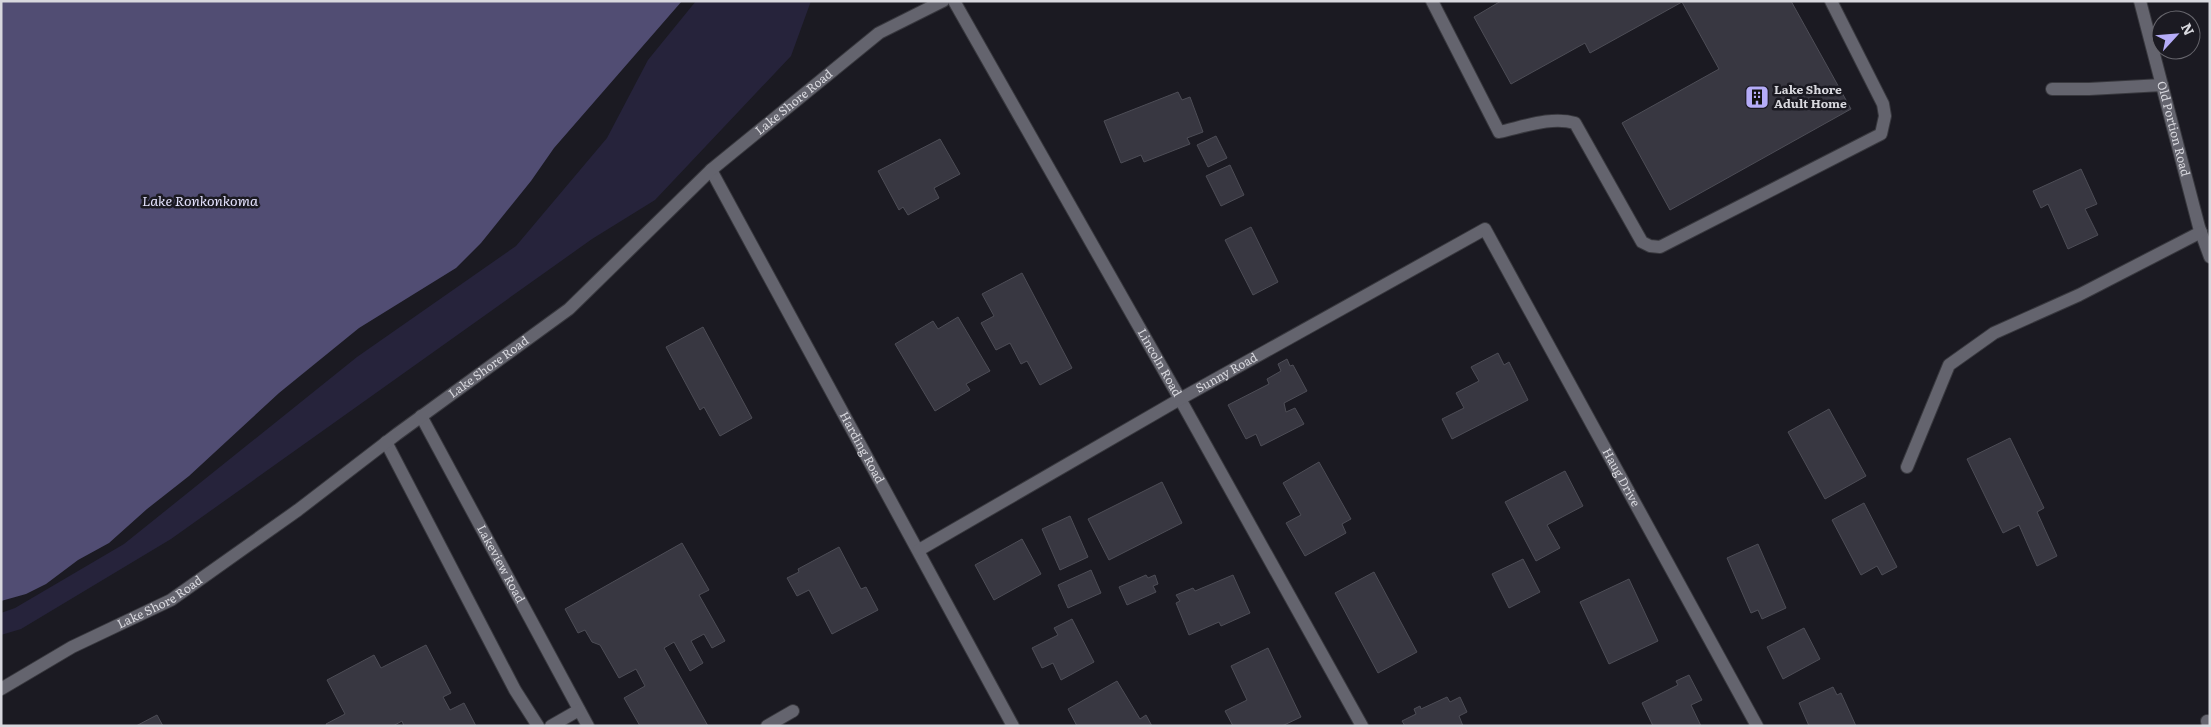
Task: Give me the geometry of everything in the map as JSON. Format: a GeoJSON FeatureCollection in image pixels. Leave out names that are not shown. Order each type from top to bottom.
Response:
{"type":"FeatureCollection","features":[{"type":"Feature","properties":{"kind":"street","name":"Lake Shore Road"},"geometry":{"type":"LineString","coordinates":[[1,688],[72,648],[171,600],[298,510],[421,416],[569,309],[711,170],[879,33],[943,1]]}},
{"type":"Feature","properties":{"kind":"street","name":"Lincoln Road"},"geometry":{"type":"LineString","coordinates":[[954,1],[1180,399],[1362,726]]}},
{"type":"Feature","properties":{"kind":"street"},"geometry":{"type":"LineString","coordinates":[[1432,1],[1499,132],[1553,121],[1566,120],[1576,123],[1642,242],[1650,246],[1660,247],[1881,134],[1885,116],[1883,104],[1831,1]]}},
{"type":"Feature","properties":{"kind":"street","name":"Old Portion Road"},"geometry":{"type":"LineString","coordinates":[[2140,1],[2201,232],[2210,257]]}},
{"type":"Feature","properties":{"kind":"street"},"geometry":{"type":"LineString","coordinates":[[2052,88],[2089,89],[2162,85]]}},
{"type":"Feature","properties":{"kind":"street","name":"Harding Road"},"geometry":{"type":"LineString","coordinates":[[711,170],[1013,726]]}},
{"type":"Feature","properties":{"kind":"street","name":"Sunny Road"},"geometry":{"type":"LineString","coordinates":[[919,550],[1180,399],[1485,229]]}},
{"type":"Feature","properties":{"kind":"street","name":"Haug Drive"},"geometry":{"type":"LineString","coordinates":[[1485,229],[1757,726]]}},
{"type":"Feature","properties":{"kind":"street"},"geometry":{"type":"LineString","coordinates":[[1907,467],[1949,365],[1994,333],[2079,295],[2201,232]]}},
{"type":"Feature","properties":{"kind":"street","name":"Lakeview Road"},"geometry":{"type":"LineString","coordinates":[[421,416],[588,726]]}},
{"type":"Feature","properties":{"kind":"street"},"geometry":{"type":"LineString","coordinates":[[386,442],[514,690],[538,726]]}},
{"type":"Feature","properties":{"kind":"street"},"geometry":{"type":"LineString","coordinates":[[551,726],[579,710]]}},
{"type":"Feature","properties":{"kind":"street"},"geometry":{"type":"LineString","coordinates":[[767,726],[793,711]]}},
{"type":"Feature","properties":{"kind":"shaded area"},"geometry":{"type":"Polygon","coordinates":[[[696,1],[811,1],[791,56],[655,200],[592,239],[171,539],[21,629],[1,635],[1,613],[15,608],[124,544],[357,357],[516,246],[607,138],[648,60],[696,1]]]}},
{"type":"Feature","properties":{"kind":"water","name":"Lake Ronkonkoma"},"geometry":{"type":"Polygon","coordinates":[[[1,1],[682,1],[554,148],[531,181],[481,243],[456,268],[359,328],[279,393],[189,476],[147,509],[109,543],[78,560],[46,584],[26,594],[1,601],[1,1]]]}},
{"type":"Feature","properties":{"kind":"building","name":"Lake Shore Adult Home"},"geometry":{"type":"Polygon","coordinates":[[[1501,1],[1791,1],[1851,109],[1670,210],[1622,123],[1719,69],[1682,2],[1590,53],[1585,43],[1511,84],[1474,17],[1501,1]]]}},
{"type":"Feature","properties":{"kind":"building"},"geometry":{"type":"Polygon","coordinates":[[[1178,92],[1182,100],[1190,97],[1203,132],[1187,138],[1190,144],[1144,162],[1141,155],[1121,163],[1104,121],[1178,92]]]}},
{"type":"Feature","properties":{"kind":"building"},"geometry":{"type":"Polygon","coordinates":[[[1216,136],[1227,158],[1208,167],[1197,145],[1216,136]]]}},
{"type":"Feature","properties":{"kind":"building"},"geometry":{"type":"Polygon","coordinates":[[[940,139],[960,174],[934,188],[939,198],[908,215],[903,207],[899,210],[878,171],[940,139]]]}},
{"type":"Feature","properties":{"kind":"building"},"geometry":{"type":"Polygon","coordinates":[[[1230,165],[1244,195],[1221,206],[1206,176],[1230,165]]]}},
{"type":"Feature","properties":{"kind":"building"},"geometry":{"type":"Polygon","coordinates":[[[2081,169],[2097,204],[2085,209],[2098,235],[2068,249],[2048,204],[2041,208],[2033,191],[2081,169]]]}},
{"type":"Feature","properties":{"kind":"building"},"geometry":{"type":"Polygon","coordinates":[[[1251,227],[1278,282],[1253,295],[1225,240],[1251,227]]]}},
{"type":"Feature","properties":{"kind":"building"},"geometry":{"type":"Polygon","coordinates":[[[1022,273],[1072,368],[1040,385],[1027,361],[1021,364],[1010,343],[996,350],[981,323],[994,316],[982,294],[1022,273]]]}},
{"type":"Feature","properties":{"kind":"building"},"geometry":{"type":"Polygon","coordinates":[[[958,317],[990,371],[966,384],[970,390],[935,411],[895,344],[933,321],[938,329],[958,317]]]}},
{"type":"Feature","properties":{"kind":"building"},"geometry":{"type":"Polygon","coordinates":[[[703,327],[752,418],[720,436],[704,407],[700,410],[666,347],[703,327]]]}},
{"type":"Feature","properties":{"kind":"building"},"geometry":{"type":"Polygon","coordinates":[[[1498,353],[1504,365],[1509,362],[1528,400],[1452,439],[1442,419],[1464,408],[1456,393],[1479,381],[1471,367],[1498,353]]]}},
{"type":"Feature","properties":{"kind":"building"},"geometry":{"type":"Polygon","coordinates":[[[1287,359],[1290,366],[1293,365],[1307,391],[1284,403],[1286,412],[1295,408],[1304,424],[1261,446],[1256,434],[1246,439],[1228,405],[1269,384],[1267,379],[1281,371],[1278,364],[1287,359]]]}},
{"type":"Feature","properties":{"kind":"building"},"geometry":{"type":"Polygon","coordinates":[[[1829,409],[1866,476],[1825,499],[1788,432],[1829,409]]]}},
{"type":"Feature","properties":{"kind":"building"},"geometry":{"type":"Polygon","coordinates":[[[2010,438],[2044,508],[2037,512],[2057,556],[2037,566],[2019,525],[2003,533],[1967,459],[2010,438]]]}},
{"type":"Feature","properties":{"kind":"building"},"geometry":{"type":"Polygon","coordinates":[[[1319,462],[1351,519],[1342,524],[1346,533],[1305,556],[1286,523],[1301,515],[1283,483],[1319,462]]]}},
{"type":"Feature","properties":{"kind":"building"},"geometry":{"type":"Polygon","coordinates":[[[1565,471],[1583,506],[1547,525],[1560,548],[1536,561],[1505,502],[1565,471]]]}},
{"type":"Feature","properties":{"kind":"building"},"geometry":{"type":"Polygon","coordinates":[[[1162,482],[1182,523],[1109,560],[1088,519],[1162,482]]]}},
{"type":"Feature","properties":{"kind":"building"},"geometry":{"type":"Polygon","coordinates":[[[1864,503],[1897,567],[1882,575],[1877,566],[1861,575],[1832,520],[1864,503]]]}},
{"type":"Feature","properties":{"kind":"building"},"geometry":{"type":"Polygon","coordinates":[[[1070,516],[1088,557],[1060,570],[1042,529],[1070,516]]]}},
{"type":"Feature","properties":{"kind":"building"},"geometry":{"type":"Polygon","coordinates":[[[1022,539],[1041,574],[994,600],[975,565],[1022,539]]]}},
{"type":"Feature","properties":{"kind":"building"},"geometry":{"type":"Polygon","coordinates":[[[682,543],[709,590],[699,595],[725,641],[712,648],[704,634],[691,641],[703,663],[690,671],[674,642],[664,648],[708,726],[640,726],[624,698],[645,686],[636,669],[619,678],[600,645],[592,642],[585,630],[578,633],[565,609],[682,543]]]}},
{"type":"Feature","properties":{"kind":"building"},"geometry":{"type":"Polygon","coordinates":[[[1758,544],[1786,608],[1762,619],[1758,610],[1751,613],[1727,558],[1758,544]]]}},
{"type":"Feature","properties":{"kind":"building"},"geometry":{"type":"Polygon","coordinates":[[[839,547],[861,589],[866,587],[878,610],[832,634],[809,590],[797,596],[787,578],[799,572],[798,569],[839,547]]]}},
{"type":"Feature","properties":{"kind":"building"},"geometry":{"type":"Polygon","coordinates":[[[1523,559],[1540,592],[1509,608],[1492,574],[1523,559]]]}},
{"type":"Feature","properties":{"kind":"building"},"geometry":{"type":"Polygon","coordinates":[[[1091,570],[1101,593],[1068,608],[1058,585],[1091,570]]]}},
{"type":"Feature","properties":{"kind":"building"},"geometry":{"type":"Polygon","coordinates":[[[1374,572],[1417,652],[1378,673],[1335,593],[1374,572]]]}},
{"type":"Feature","properties":{"kind":"building"},"geometry":{"type":"Polygon","coordinates":[[[1146,575],[1148,578],[1155,575],[1158,584],[1153,586],[1156,592],[1127,605],[1119,587],[1146,575]]]}},
{"type":"Feature","properties":{"kind":"building"},"geometry":{"type":"Polygon","coordinates":[[[1233,575],[1250,613],[1221,626],[1219,622],[1189,635],[1176,603],[1180,601],[1176,595],[1193,588],[1195,591],[1233,575]]]}},
{"type":"Feature","properties":{"kind":"building"},"geometry":{"type":"Polygon","coordinates":[[[1629,579],[1658,641],[1609,664],[1580,602],[1629,579]]]}},
{"type":"Feature","properties":{"kind":"building"},"geometry":{"type":"Polygon","coordinates":[[[1072,619],[1094,662],[1061,680],[1053,663],[1042,668],[1032,648],[1058,635],[1054,628],[1072,619]]]}},
{"type":"Feature","properties":{"kind":"building"},"geometry":{"type":"Polygon","coordinates":[[[1804,628],[1820,659],[1783,679],[1767,647],[1804,628]]]}},
{"type":"Feature","properties":{"kind":"building"},"geometry":{"type":"Polygon","coordinates":[[[426,645],[451,693],[443,697],[450,710],[464,703],[476,726],[404,726],[402,721],[393,726],[327,726],[326,724],[345,714],[327,680],[374,655],[381,668],[426,645]]]}},
{"type":"Feature","properties":{"kind":"building"},"geometry":{"type":"Polygon","coordinates":[[[1268,648],[1301,717],[1282,726],[1233,726],[1225,711],[1247,700],[1231,666],[1268,648]]]}},
{"type":"Feature","properties":{"kind":"building"},"geometry":{"type":"Polygon","coordinates":[[[1689,675],[1702,700],[1691,705],[1701,726],[1653,726],[1642,703],[1678,685],[1676,681],[1689,675]]]}},
{"type":"Feature","properties":{"kind":"building"},"geometry":{"type":"Polygon","coordinates":[[[1117,681],[1140,719],[1146,715],[1152,726],[1077,726],[1068,709],[1117,681]]]}},
{"type":"Feature","properties":{"kind":"building"},"geometry":{"type":"Polygon","coordinates":[[[1833,687],[1837,695],[1841,693],[1856,726],[1809,726],[1799,703],[1833,687]]]}},
{"type":"Feature","properties":{"kind":"building"},"geometry":{"type":"Polygon","coordinates":[[[1447,697],[1450,702],[1460,697],[1467,712],[1459,716],[1463,726],[1405,726],[1402,721],[1416,714],[1414,709],[1420,706],[1421,709],[1447,697]]]}},
{"type":"Feature","properties":{"kind":"building"},"geometry":{"type":"Polygon","coordinates":[[[157,715],[163,726],[136,726],[157,715]]]}},
{"type":"Feature","properties":{"kind":"place","name":"Lake Shore Adult Home"},"geometry":{"type":"Point","coordinates":[1757,97]}}]}
